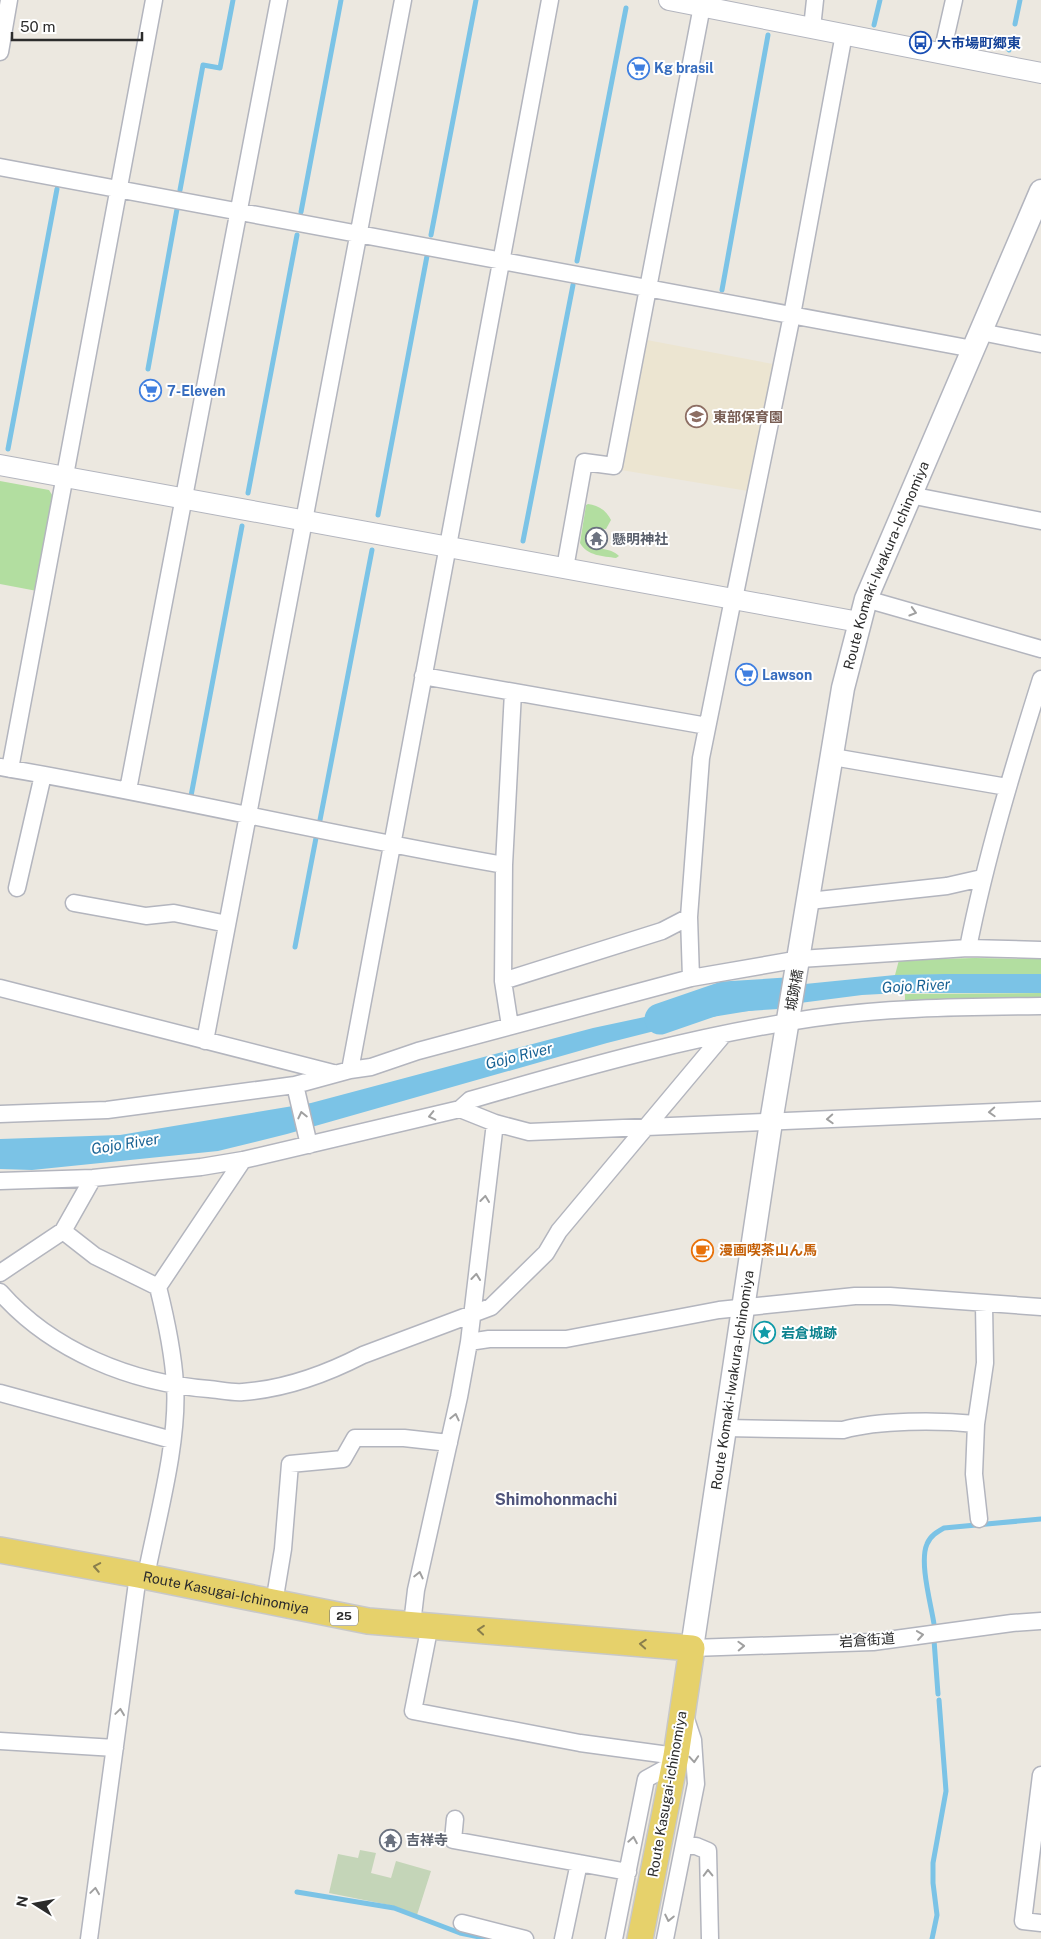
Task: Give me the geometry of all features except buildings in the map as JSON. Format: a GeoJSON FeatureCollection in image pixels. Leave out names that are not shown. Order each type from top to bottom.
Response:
{"type":"FeatureCollection","features":[{"type":"Feature","properties":{"kind":"main road","name":"Route Komaki-Iwakura-Ichinomiya"},"geometry":{"type":"LineString","coordinates":[[800,958],[843,688],[866,599],[1041,191]]}},
{"type":"Feature","properties":{"kind":"main road","name":"城跡橋"},"geometry":{"type":"LineString","coordinates":[[789,1022],[800,958]]}},
{"type":"Feature","properties":{"kind":"main road","name":"Route Komaki-Iwakura-Ichinomiya"},"geometry":{"type":"LineString","coordinates":[[692,1648],[771,1122],[789,1022]]}},
{"type":"Feature","properties":{"kind":"main road","name":"Route Kasugai-Ichinomiya"},"geometry":{"type":"LineString","coordinates":[[0,1550],[368,1621],[692,1648]]}},
{"type":"Feature","properties":{"kind":"main road","name":"Route Kasugai-ichinomiya"},"geometry":{"type":"LineString","coordinates":[[640,1939],[674,1767],[692,1648]]}},
{"type":"Feature","properties":{"kind":"street"},"geometry":{"type":"LineString","coordinates":[[0,52],[9,0]]}},
{"type":"Feature","properties":{"kind":"street"},"geometry":{"type":"LineString","coordinates":[[154,0],[65,477],[5,768],[128,790],[392,846],[504,865]]}},
{"type":"Feature","properties":{"kind":"street"},"geometry":{"type":"LineString","coordinates":[[128,790],[279,0]]}},
{"type":"Feature","properties":{"kind":"street"},"geometry":{"type":"LineString","coordinates":[[205,1041],[403,0]]}},
{"type":"Feature","properties":{"kind":"street"},"geometry":{"type":"LineString","coordinates":[[343,1072],[392,846],[550,0]]}},
{"type":"Feature","properties":{"kind":"street"},"geometry":{"type":"LineString","coordinates":[[669,0],[1041,73]]}},
{"type":"Feature","properties":{"kind":"street"},"geometry":{"type":"LineString","coordinates":[[812,28],[815,0]]}},
{"type":"Feature","properties":{"kind":"street"},"geometry":{"type":"LineString","coordinates":[[942,53],[954,0]]}},
{"type":"Feature","properties":{"kind":"street"},"geometry":{"type":"LineString","coordinates":[[565,568],[584,462],[614,466],[702,6]]}},
{"type":"Feature","properties":{"kind":"street"},"geometry":{"type":"LineString","coordinates":[[691,978],[689,917],[700,758],[792,316],[844,34]]}},
{"type":"Feature","properties":{"kind":"street"},"geometry":{"type":"LineString","coordinates":[[0,167],[792,316],[977,340],[1041,344]]}},
{"type":"Feature","properties":{"kind":"street"},"geometry":{"type":"LineString","coordinates":[[0,465],[859,622]]}},
{"type":"Feature","properties":{"kind":"street"},"geometry":{"type":"LineString","coordinates":[[910,495],[1041,521]]}},
{"type":"Feature","properties":{"kind":"street"},"geometry":{"type":"LineString","coordinates":[[866,599],[1041,649]]}},
{"type":"Feature","properties":{"kind":"street"},"geometry":{"type":"LineString","coordinates":[[423,676],[707,726]]}},
{"type":"Feature","properties":{"kind":"street"},"geometry":{"type":"LineString","coordinates":[[968,948],[982,878],[1007,787],[1041,679]]}},
{"type":"Feature","properties":{"kind":"street"},"geometry":{"type":"LineString","coordinates":[[510,1026],[503,981],[504,865],[513,692]]}},
{"type":"Feature","properties":{"kind":"street"},"geometry":{"type":"LineString","coordinates":[[833,757],[1007,787]]}},
{"type":"Feature","properties":{"kind":"street"},"geometry":{"type":"LineString","coordinates":[[17,888],[42,774]]}},
{"type":"Feature","properties":{"kind":"street"},"geometry":{"type":"LineString","coordinates":[[809,901],[946,886],[982,878]]}},
{"type":"Feature","properties":{"kind":"street"},"geometry":{"type":"LineString","coordinates":[[74,903],[146,916],[174,913],[227,924]]}},
{"type":"Feature","properties":{"kind":"street"},"geometry":{"type":"LineString","coordinates":[[503,981],[662,931],[689,917]]}},
{"type":"Feature","properties":{"kind":"street"},"geometry":{"type":"LineString","coordinates":[[0,1114],[107,1110],[295,1085],[343,1072],[371,1067],[418,1051],[691,978],[800,958],[968,948],[1041,950]]}},
{"type":"Feature","properties":{"kind":"street"},"geometry":{"type":"LineString","coordinates":[[0,988],[205,1041],[343,1072]]}},
{"type":"Feature","properties":{"kind":"street"},"geometry":{"type":"LineString","coordinates":[[0,1181],[93,1178],[243,1160],[460,1109],[470,1100],[625,1055],[789,1022],[922,1008],[1041,1006]]}},
{"type":"Feature","properties":{"kind":"street"},"geometry":{"type":"LineString","coordinates":[[0,1292],[20,1314],[60,1342],[106,1366],[175,1386],[243,1392],[276,1386],[344,1365],[363,1355],[491,1307],[546,1253],[558,1232],[724,1034]]}},
{"type":"Feature","properties":{"kind":"street"},"geometry":{"type":"LineString","coordinates":[[295,1085],[309,1145]]}},
{"type":"Feature","properties":{"kind":"street"},"geometry":{"type":"LineString","coordinates":[[460,1109],[495,1123],[529,1132],[1041,1110]]}},
{"type":"Feature","properties":{"kind":"street"},"geometry":{"type":"LineString","coordinates":[[495,1123],[469,1342],[449,1443],[416,1590],[421,1624],[413,1711],[580,1743],[674,1767]]}},
{"type":"Feature","properties":{"kind":"street"},"geometry":{"type":"LineString","coordinates":[[89,1939],[115,1748],[142,1576],[172,1440],[175,1386],[171,1340],[158,1287],[243,1160]]}},
{"type":"Feature","properties":{"kind":"street"},"geometry":{"type":"LineString","coordinates":[[0,1273],[63,1231],[93,1178]]}},
{"type":"Feature","properties":{"kind":"street"},"geometry":{"type":"LineString","coordinates":[[63,1231],[95,1256],[158,1287]]}},
{"type":"Feature","properties":{"kind":"street"},"geometry":{"type":"LineString","coordinates":[[469,1342],[489,1339],[566,1338],[719,1310],[855,1296],[890,1296],[984,1305],[1041,1307]]}},
{"type":"Feature","properties":{"kind":"street"},"geometry":{"type":"LineString","coordinates":[[979,1518],[974,1474],[976,1424],[986,1363],[984,1305]]}},
{"type":"Feature","properties":{"kind":"street"},"geometry":{"type":"LineString","coordinates":[[0,1393],[172,1440]]}},
{"type":"Feature","properties":{"kind":"street"},"geometry":{"type":"LineString","coordinates":[[725,1428],[843,1430],[860,1425],[955,1422],[976,1424]]}},
{"type":"Feature","properties":{"kind":"street"},"geometry":{"type":"LineString","coordinates":[[274,1603],[283,1550],[290,1464],[343,1459],[355,1438],[404,1438],[449,1443]]}},
{"type":"Feature","properties":{"kind":"street","name":"岩倉街道"},"geometry":{"type":"LineString","coordinates":[[692,1648],[873,1642],[1012,1623],[1041,1621]]}},
{"type":"Feature","properties":{"kind":"street"},"geometry":{"type":"LineString","coordinates":[[665,1939],[696,1784],[693,1740],[683,1712]]}},
{"type":"Feature","properties":{"kind":"street"},"geometry":{"type":"LineString","coordinates":[[0,1741],[115,1748]]}},
{"type":"Feature","properties":{"kind":"street"},"geometry":{"type":"LineString","coordinates":[[614,1939],[646,1779],[674,1767]]}},
{"type":"Feature","properties":{"kind":"street"},"geometry":{"type":"LineString","coordinates":[[1041,1775],[1023,1921],[1041,1923]]}},
{"type":"Feature","properties":{"kind":"street"},"geometry":{"type":"LineString","coordinates":[[454,1819],[453,1840],[628,1872]]}},
{"type":"Feature","properties":{"kind":"street"},"geometry":{"type":"LineString","coordinates":[[684,1846],[696,1846],[708,1851],[710,1939]]}},
{"type":"Feature","properties":{"kind":"street"},"geometry":{"type":"LineString","coordinates":[[563,1939],[579,1863]]}},
{"type":"Feature","properties":{"kind":"street"},"geometry":{"type":"LineString","coordinates":[[462,1923],[525,1939]]}},
{"type":"Feature","properties":{"kind":"shaded area","name":"東部保育園"},"geometry":{"type":"Polygon","coordinates":[[[647,340],[773,364],[748,491],[621,470],[647,340]]]}},
{"type":"Feature","properties":{"kind":"green space"},"geometry":{"type":"Polygon","coordinates":[[[0,481],[49,490],[54,498],[37,591],[0,584],[0,481]]]}},
{"type":"Feature","properties":{"kind":"green space"},"geometry":{"type":"Polygon","coordinates":[[[586,505],[602,509],[611,520],[606,529],[592,530],[588,541],[595,546],[616,553],[619,556],[616,558],[591,553],[580,543],[586,505]]]}},
{"type":"Feature","properties":{"kind":"green space"},"geometry":{"type":"Polygon","coordinates":[[[1041,959],[1041,974],[895,975],[899,960],[1041,959]]]}},
{"type":"Feature","properties":{"kind":"green space"},"geometry":{"type":"Polygon","coordinates":[[[1041,993],[1041,999],[984,998],[905,1002],[905,994],[1041,993]]]}},
{"type":"Feature","properties":{"kind":"green space"},"geometry":{"type":"Polygon","coordinates":[[[360,1850],[376,1853],[371,1873],[391,1878],[396,1861],[431,1871],[417,1915],[394,1906],[329,1893],[338,1854],[358,1858],[360,1850]]]}},
{"type":"Feature","properties":{"kind":"water"},"geometry":{"type":"Polygon","coordinates":[[[1041,974],[1041,993],[899,993],[862,995],[706,1018],[607,1043],[287,1134],[218,1151],[32,1170],[0,1169],[0,1139],[120,1135],[311,1103],[593,1028],[795,985],[895,975],[1041,974]]]}},
{"type":"Feature","properties":{"kind":"waterway"},"geometry":{"type":"LineString","coordinates":[[180,190],[203,65],[220,68],[233,0]]}},
{"type":"Feature","properties":{"kind":"waterway"},"geometry":{"type":"LineString","coordinates":[[301,212],[341,0]]}},
{"type":"Feature","properties":{"kind":"waterway"},"geometry":{"type":"LineString","coordinates":[[431,235],[476,0]]}},
{"type":"Feature","properties":{"kind":"waterway"},"geometry":{"type":"LineString","coordinates":[[874,25],[880,0]]}},
{"type":"Feature","properties":{"kind":"waterway"},"geometry":{"type":"LineString","coordinates":[[1015,24],[1020,0]]}},
{"type":"Feature","properties":{"kind":"waterway"},"geometry":{"type":"LineString","coordinates":[[577,261],[626,8]]}},
{"type":"Feature","properties":{"kind":"waterway"},"geometry":{"type":"LineString","coordinates":[[722,290],[768,35]]}},
{"type":"Feature","properties":{"kind":"waterway"},"geometry":{"type":"LineString","coordinates":[[1009,50],[1012,39]]}},
{"type":"Feature","properties":{"kind":"waterway"},"geometry":{"type":"LineString","coordinates":[[8,449],[57,189]]}},
{"type":"Feature","properties":{"kind":"waterway"},"geometry":{"type":"LineString","coordinates":[[148,369],[177,209]]}},
{"type":"Feature","properties":{"kind":"waterway"},"geometry":{"type":"LineString","coordinates":[[248,493],[297,235]]}},
{"type":"Feature","properties":{"kind":"waterway"},"geometry":{"type":"LineString","coordinates":[[378,515],[427,256]]}},
{"type":"Feature","properties":{"kind":"waterway"},"geometry":{"type":"LineString","coordinates":[[523,541],[573,285]]}},
{"type":"Feature","properties":{"kind":"waterway"},"geometry":{"type":"LineString","coordinates":[[191,796],[242,526]]}},
{"type":"Feature","properties":{"kind":"waterway"},"geometry":{"type":"LineString","coordinates":[[320,820],[372,550]]}},
{"type":"Feature","properties":{"kind":"waterway"},"geometry":{"type":"LineString","coordinates":[[295,947],[316,838]]}},
{"type":"Feature","properties":{"kind":"waterway","name":"Gojo River"},"geometry":{"type":"LineString","coordinates":[[660,1019],[724,997],[786,993]]}},
{"type":"Feature","properties":{"kind":"waterway"},"geometry":{"type":"LineString","coordinates":[[934,1624],[924,1561],[927,1544],[932,1536],[944,1528],[1041,1519]]}},
{"type":"Feature","properties":{"kind":"waterway"},"geometry":{"type":"LineString","coordinates":[[934,1640],[938,1694]]}},
{"type":"Feature","properties":{"kind":"waterway"},"geometry":{"type":"LineString","coordinates":[[932,1939],[937,1915],[933,1883],[933,1863],[946,1791],[939,1700]]}},
{"type":"Feature","properties":{"kind":"waterway"},"geometry":{"type":"LineString","coordinates":[[297,1892],[394,1908],[460,1933],[489,1939]]}},
{"type":"Feature","properties":{"kind":"place","name":"大市場町郷東"},"geometry":{"type":"Point","coordinates":[921,43]}},
{"type":"Feature","properties":{"kind":"place","name":"Kg brasil"},"geometry":{"type":"Point","coordinates":[638,68]}},
{"type":"Feature","properties":{"kind":"place","name":"7-Eleven"},"geometry":{"type":"Point","coordinates":[151,391]}},
{"type":"Feature","properties":{"kind":"place","name":"東部保育園"},"geometry":{"type":"Point","coordinates":[697,417]}},
{"type":"Feature","properties":{"kind":"place","name":"懸明神社"},"geometry":{"type":"Point","coordinates":[596,539]}},
{"type":"Feature","properties":{"kind":"place","name":"Lawson"},"geometry":{"type":"Point","coordinates":[746,675]}},
{"type":"Feature","properties":{"kind":"place","name":"漫画喫茶山ん馬"},"geometry":{"type":"Point","coordinates":[703,1250]}},
{"type":"Feature","properties":{"kind":"place","name":"岩倉城跡"},"geometry":{"type":"Point","coordinates":[765,1333]}},
{"type":"Feature","properties":{"kind":"place","name":"吉祥寺"},"geometry":{"type":"Point","coordinates":[390,1840]}},
{"type":"Feature","properties":{"kind":"district","name":"Shimohonmachi"},"geometry":{"type":"Point","coordinates":[556,1499]}}]}
